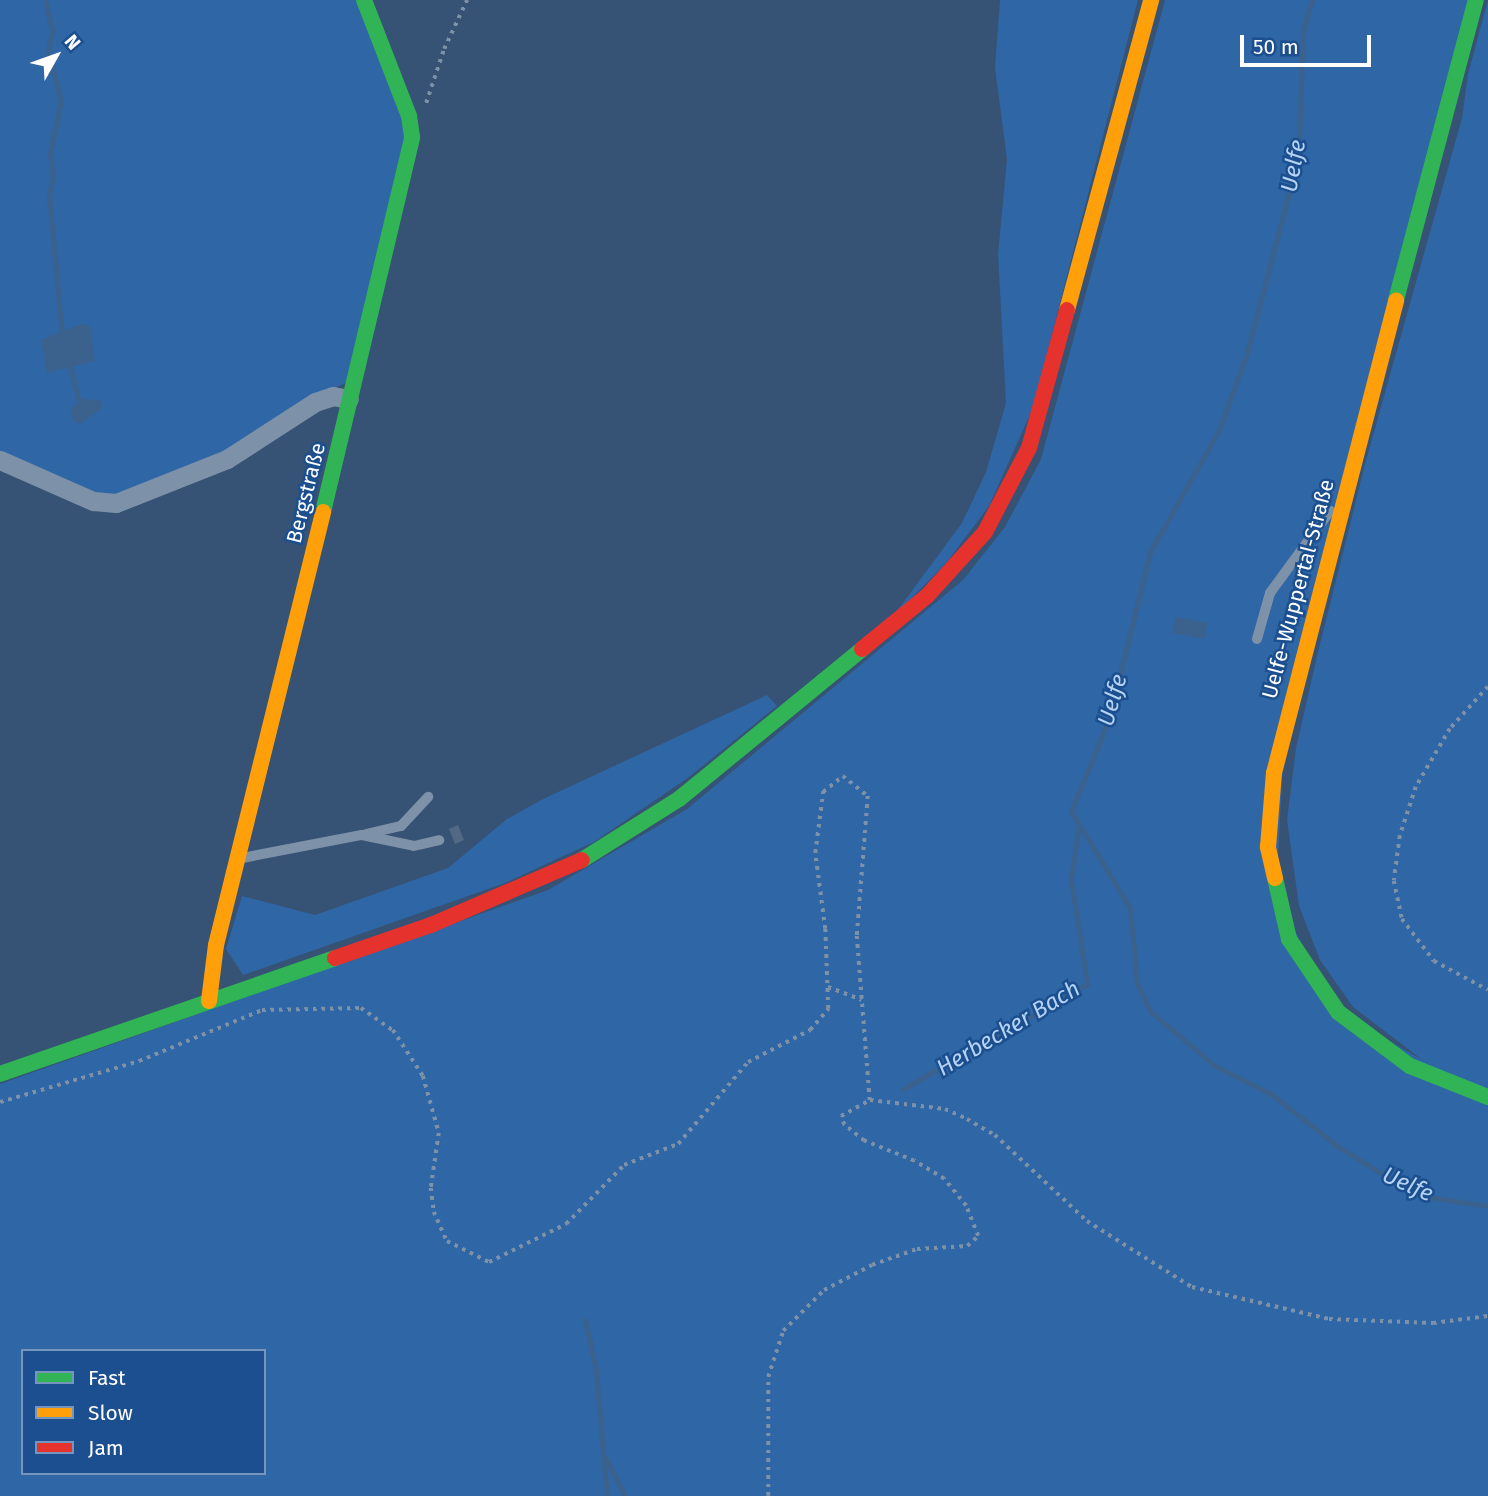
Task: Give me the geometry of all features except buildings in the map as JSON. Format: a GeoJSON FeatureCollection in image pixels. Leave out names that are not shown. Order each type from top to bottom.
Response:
{"type":"FeatureCollection","features":[{"type":"Feature","properties":{"kind":"main road","name":"Bergstraße"},"geometry":{"type":"LineString","coordinates":[[209,1001],[211,972],[349,399],[393,232],[412,137],[409,116],[364,0]]}},
{"type":"Feature","properties":{"kind":"main road"},"geometry":{"type":"LineString","coordinates":[[0,1074],[480,907],[594,854],[732,758],[944,580],[1001,507],[1040,419],[1151,0]]}},
{"type":"Feature","properties":{"kind":"main road","name":"Uelfe-Wuppertal-Straße"},"geometry":{"type":"LineString","coordinates":[[1476,0],[1274,774],[1268,847],[1276,895],[1301,961],[1351,1025],[1431,1078],[1488,1097]]}},
{"type":"Feature","properties":{"kind":"street"},"geometry":{"type":"LineString","coordinates":[[0,460],[93,501],[116,503],[228,459],[315,402],[334,396],[349,399]]}},
{"type":"Feature","properties":{"kind":"lane"},"geometry":{"type":"LineString","coordinates":[[1257,639],[1270,593],[1346,491]]}},
{"type":"Feature","properties":{"kind":"lane"},"geometry":{"type":"LineString","coordinates":[[238,859],[401,826],[428,797]]}},
{"type":"Feature","properties":{"kind":"lane"},"geometry":{"type":"LineString","coordinates":[[362,835],[414,846],[439,840]]}},
{"type":"Feature","properties":{"kind":"path"},"geometry":{"type":"LineString","coordinates":[[424,110],[444,49],[467,0]]}},
{"type":"Feature","properties":{"kind":"path"},"geometry":{"type":"LineString","coordinates":[[1488,687],[1450,729],[1416,787],[1400,836],[1394,881],[1402,919],[1434,961],[1488,990]]}},
{"type":"Feature","properties":{"kind":"path"},"geometry":{"type":"LineString","coordinates":[[0,1102],[139,1060],[262,1010],[361,1008],[393,1030],[423,1076],[439,1133],[431,1188],[434,1212],[447,1241],[489,1262],[566,1224],[624,1165],[678,1144],[748,1062],[810,1030],[828,1009],[815,853],[823,792],[843,776],[868,796],[857,936],[870,1100]]}},
{"type":"Feature","properties":{"kind":"path"},"geometry":{"type":"LineString","coordinates":[[827,987],[862,1000]]}},
{"type":"Feature","properties":{"kind":"path"},"geometry":{"type":"LineString","coordinates":[[768,1496],[768,1377],[783,1331],[824,1290],[872,1265],[916,1249],[967,1245],[978,1236],[967,1206],[944,1179],[915,1161],[864,1142],[844,1125],[841,1116],[870,1100],[945,1109],[995,1135],[1087,1221],[1192,1287],[1329,1319],[1433,1323],[1488,1316]]}},
{"type":"Feature","properties":{"kind":"shaded area"},"geometry":{"type":"Polygon","coordinates":[[[0,0],[363,0],[409,138],[350,381],[321,394],[271,429],[116,501],[0,453],[0,0]]]}},
{"type":"Feature","properties":{"kind":"shaded area"},"geometry":{"type":"Polygon","coordinates":[[[1000,0],[1138,0],[1033,408],[989,506],[947,562],[891,619],[962,523],[986,472],[1006,403],[998,254],[1007,159],[995,68],[1000,0]]]}},
{"type":"Feature","properties":{"kind":"shaded area"},"geometry":{"type":"Polygon","coordinates":[[[1165,0],[1476,0],[1285,724],[1276,895],[1338,1012],[1488,1097],[1488,1496],[0,1496],[0,1084],[548,890],[687,809],[963,580],[1005,527],[1041,459],[1165,0]]]}},
{"type":"Feature","properties":{"kind":"shaded area"},"geometry":{"type":"Polygon","coordinates":[[[1488,0],[1488,1089],[1437,1071],[1353,1007],[1320,960],[1299,906],[1287,820],[1296,748],[1318,652],[1365,464],[1462,118],[1468,74],[1488,0]]]}},
{"type":"Feature","properties":{"kind":"shaded area"},"geometry":{"type":"Polygon","coordinates":[[[81,324],[90,326],[95,361],[47,373],[41,340],[81,324]]]}},
{"type":"Feature","properties":{"kind":"shaded area"},"geometry":{"type":"Polygon","coordinates":[[[83,399],[100,400],[102,408],[80,424],[73,421],[71,408],[83,399]]]}},
{"type":"Feature","properties":{"kind":"shaded area"},"geometry":{"type":"Polygon","coordinates":[[[1176,617],[1208,623],[1204,639],[1172,633],[1176,617]]]}},
{"type":"Feature","properties":{"kind":"shaded area"},"geometry":{"type":"Polygon","coordinates":[[[767,695],[777,706],[689,777],[594,842],[505,883],[243,975],[226,949],[242,896],[315,915],[448,868],[507,819],[543,799],[767,695]]]}},
{"type":"Feature","properties":{"kind":"waterway"},"geometry":{"type":"LineString","coordinates":[[45,0],[52,31],[48,51],[61,101],[50,153],[53,176],[49,195],[62,334]]}},
{"type":"Feature","properties":{"kind":"waterway","name":"Uelfe"},"geometry":{"type":"LineString","coordinates":[[1312,0],[1303,30],[1299,140],[1291,185],[1247,353],[1219,430],[1150,552],[1109,719],[1071,811],[1130,908],[1137,984],[1150,1011],[1215,1066],[1271,1094],[1340,1148],[1386,1176],[1429,1197],[1488,1206]]}},
{"type":"Feature","properties":{"kind":"waterway"},"geometry":{"type":"LineString","coordinates":[[69,364],[80,405]]}},
{"type":"Feature","properties":{"kind":"waterway","name":"Herbecker Bach"},"geometry":{"type":"LineString","coordinates":[[903,1089],[1087,984],[1071,880],[1078,828]]}},
{"type":"Feature","properties":{"kind":"waterway","name":"Herbecker Bach"},"geometry":{"type":"LineString","coordinates":[[585,1320],[596,1371],[607,1496]]}},
{"type":"Feature","properties":{"kind":"waterway"},"geometry":{"type":"LineString","coordinates":[[606,1459],[625,1496]]}},
{"type":"Feature","properties":{"kind":"traffic: fast"},"geometry":{"type":"LineString","coordinates":[[323,512],[412,137],[409,116],[364,0]]}},
{"type":"Feature","properties":{"kind":"traffic: fast"},"geometry":{"type":"LineString","coordinates":[[1396,300],[1476,0]]}},
{"type":"Feature","properties":{"kind":"traffic: fast"},"geometry":{"type":"LineString","coordinates":[[582,860],[679,799],[862,649]]}},
{"type":"Feature","properties":{"kind":"traffic: fast"},"geometry":{"type":"LineString","coordinates":[[1275,878],[1289,939],[1338,1012],[1410,1066],[1488,1097]]}},
{"type":"Feature","properties":{"kind":"traffic: fast"},"geometry":{"type":"LineString","coordinates":[[0,1074],[335,958]]}},
{"type":"Feature","properties":{"kind":"traffic: slow"},"geometry":{"type":"LineString","coordinates":[[1067,310],[1151,0]]}},
{"type":"Feature","properties":{"kind":"traffic: slow"},"geometry":{"type":"LineString","coordinates":[[1275,878],[1268,847],[1274,773],[1396,300]]}},
{"type":"Feature","properties":{"kind":"traffic: slow"},"geometry":{"type":"LineString","coordinates":[[209,1001],[216,945],[323,512]]}},
{"type":"Feature","properties":{"kind":"traffic: jam"},"geometry":{"type":"LineString","coordinates":[[862,649],[927,596],[985,532],[1029,448],[1067,310]]}},
{"type":"Feature","properties":{"kind":"traffic: jam"},"geometry":{"type":"LineString","coordinates":[[335,958],[431,925],[582,860]]}}]}
